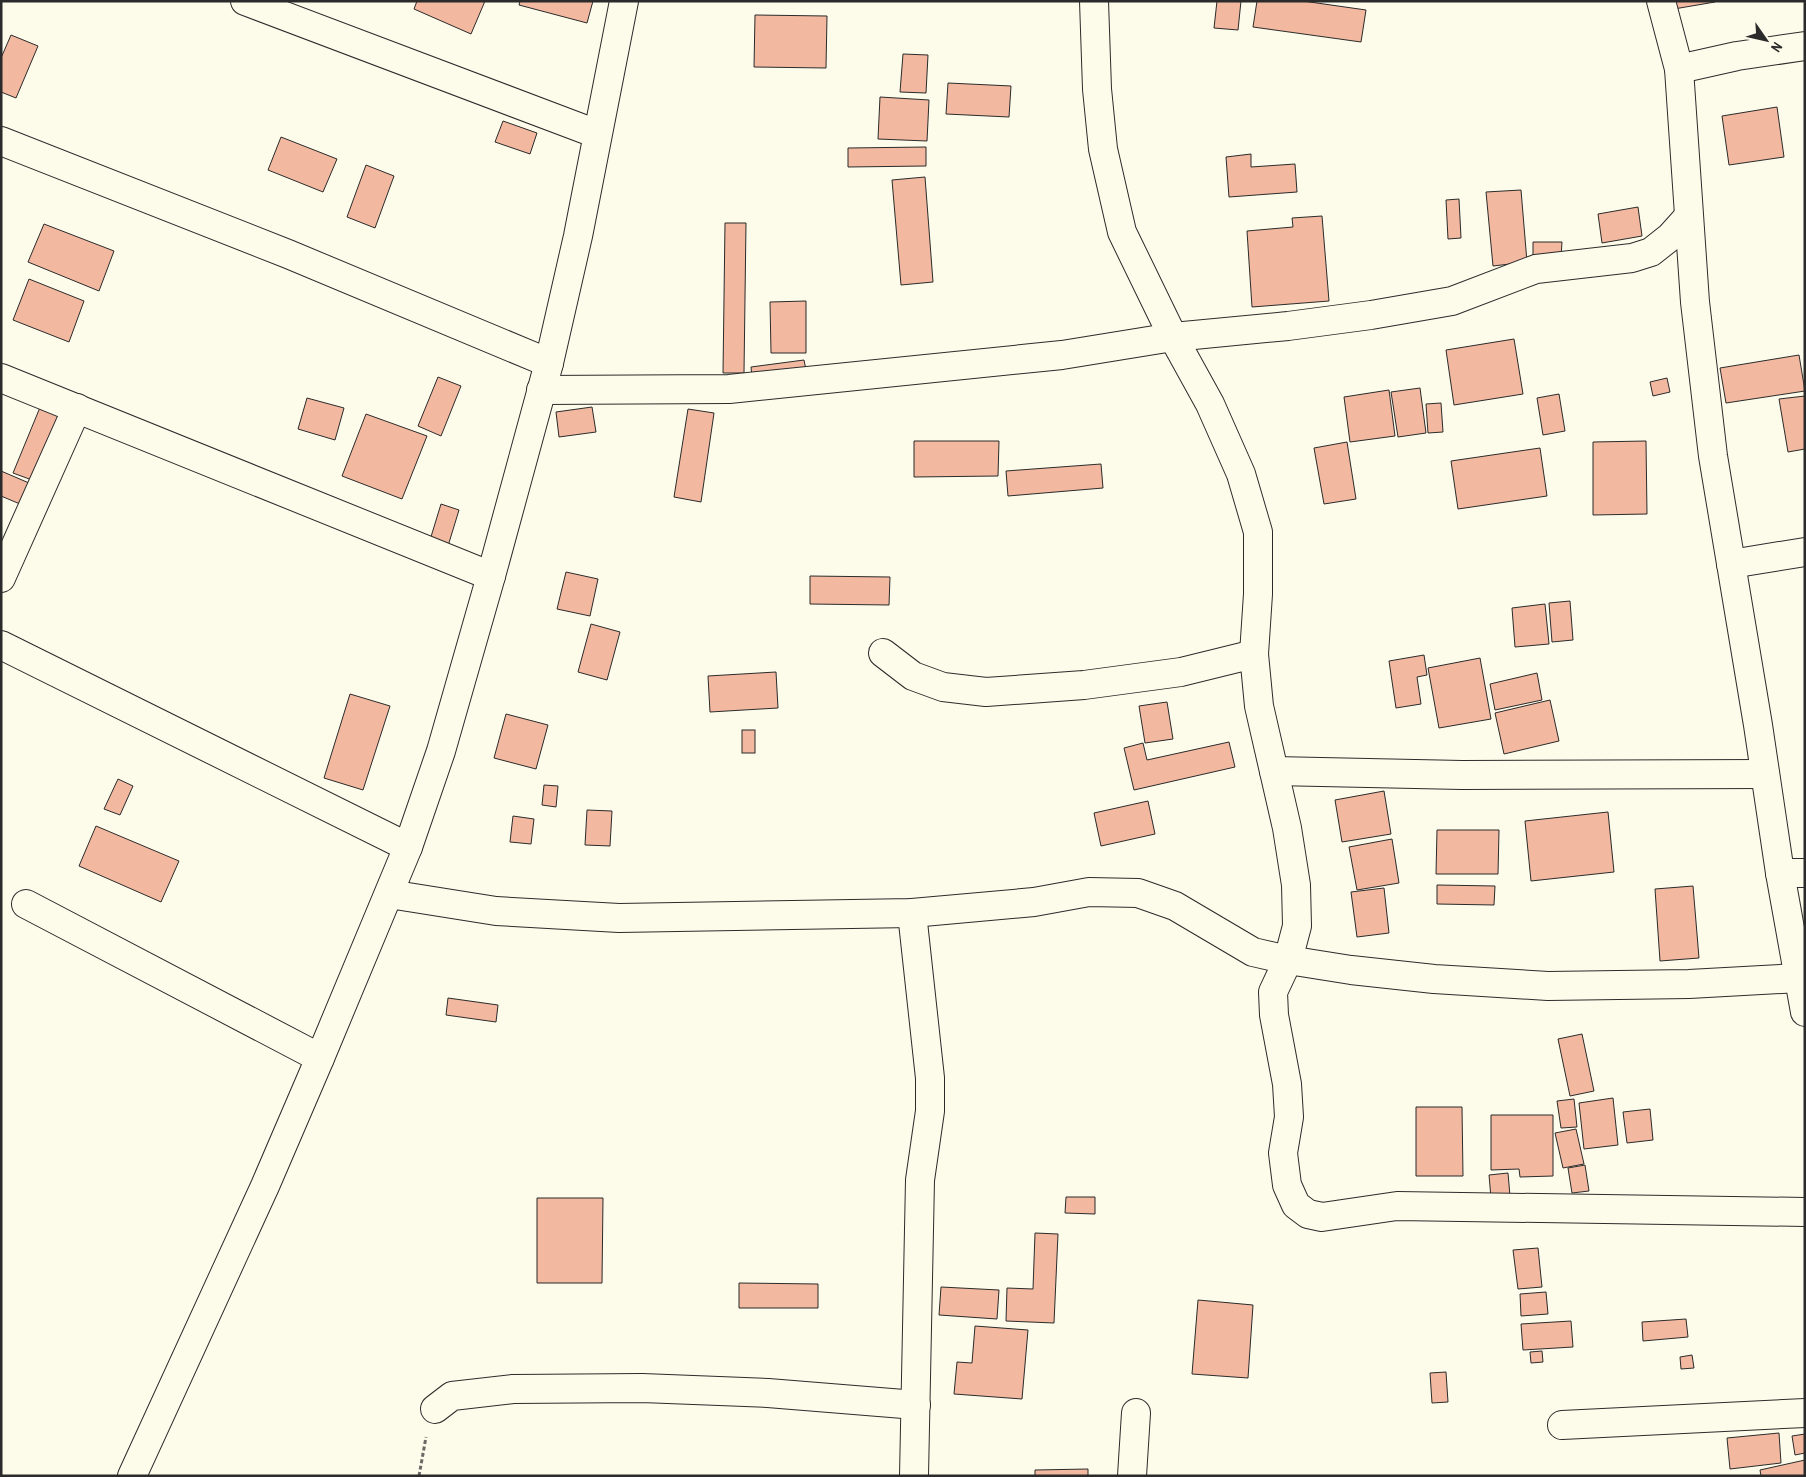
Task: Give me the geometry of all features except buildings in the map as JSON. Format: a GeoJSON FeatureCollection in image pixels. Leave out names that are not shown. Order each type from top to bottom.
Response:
{"type":"FeatureCollection","features":[{"type":"Feature","properties":{"kind":"street"},"geometry":{"type":"LineString","coordinates":[[245,1],[597,134]]}},
{"type":"Feature","properties":{"kind":"street"},"geometry":{"type":"LineString","coordinates":[[132,1476],[220,1285],[320,1058],[408,847],[443,742],[491,576],[549,362],[578,236],[624,1]]}},
{"type":"Feature","properties":{"kind":"street"},"geometry":{"type":"LineString","coordinates":[[1094,1],[1097,88],[1103,149],[1122,232],[1173,337],[1210,404],[1241,474],[1258,532],[1258,594],[1254,654],[1259,706],[1274,770],[1296,884],[1297,926],[1288,960],[1273,992],[1275,1024],[1287,1084],[1288,1117],[1283,1153],[1287,1185],[1296,1204],[1308,1214],[1322,1217],[1397,1206],[1805,1212]]}},
{"type":"Feature","properties":{"kind":"street"},"geometry":{"type":"LineString","coordinates":[[1661,1],[1679,69],[1688,217],[1700,351],[1731,564],[1765,774],[1792,873],[1799,978],[1805,1012]]}},
{"type":"Feature","properties":{"kind":"street"},"geometry":{"type":"LineString","coordinates":[[1679,69],[1737,56],[1805,46]]}},
{"type":"Feature","properties":{"kind":"street"},"geometry":{"type":"LineString","coordinates":[[1,141],[288,254],[549,362]]}},
{"type":"Feature","properties":{"kind":"street"},"geometry":{"type":"LineString","coordinates":[[541,390],[648,392],[729,389],[1062,355],[1173,337],[1288,326],[1452,301],[1536,269],[1632,258],[1651,252],[1670,237],[1688,217]]}},
{"type":"Feature","properties":{"kind":"street"},"geometry":{"type":"LineString","coordinates":[[1,378],[491,576]]}},
{"type":"Feature","properties":{"kind":"street"},"geometry":{"type":"LineString","coordinates":[[1,578],[77,408]]}},
{"type":"Feature","properties":{"kind":"street"},"geometry":{"type":"LineString","coordinates":[[1731,564],[1805,552]]}},
{"type":"Feature","properties":{"kind":"street"},"geometry":{"type":"LineString","coordinates":[[1,644],[408,847]]}},
{"type":"Feature","properties":{"kind":"street"},"geometry":{"type":"LineString","coordinates":[[883,654],[913,676],[943,687],[986,692],[1084,685],[1181,672],[1254,654]]}},
{"type":"Feature","properties":{"kind":"street"},"geometry":{"type":"LineString","coordinates":[[1274,770],[1462,775],[1765,774]]}},
{"type":"Feature","properties":{"kind":"street"},"geometry":{"type":"LineString","coordinates":[[389,894],[496,911],[619,918],[912,913],[1034,902],[1089,892],[1138,893],[1175,906],[1253,952],[1288,960],[1434,979],[1548,986],[1689,984],[1799,978]]}},
{"type":"Feature","properties":{"kind":"street"},"geometry":{"type":"LineString","coordinates":[[26,904],[320,1058]]}},
{"type":"Feature","properties":{"kind":"street"},"geometry":{"type":"LineString","coordinates":[[912,913],[930,1078],[930,1111],[920,1180],[914,1476]]}},
{"type":"Feature","properties":{"kind":"street"},"geometry":{"type":"LineString","coordinates":[[435,1409],[452,1396],[513,1389],[642,1388],[759,1392],[916,1405]]}},
{"type":"Feature","properties":{"kind":"street"},"geometry":{"type":"LineString","coordinates":[[1132,1476],[1136,1413]]}},
{"type":"Feature","properties":{"kind":"street"},"geometry":{"type":"LineString","coordinates":[[1562,1426],[1805,1413]]}},
{"type":"Feature","properties":{"kind":"path"},"geometry":{"type":"LineString","coordinates":[[419,1476],[427,1434],[435,1409]]}}]}
